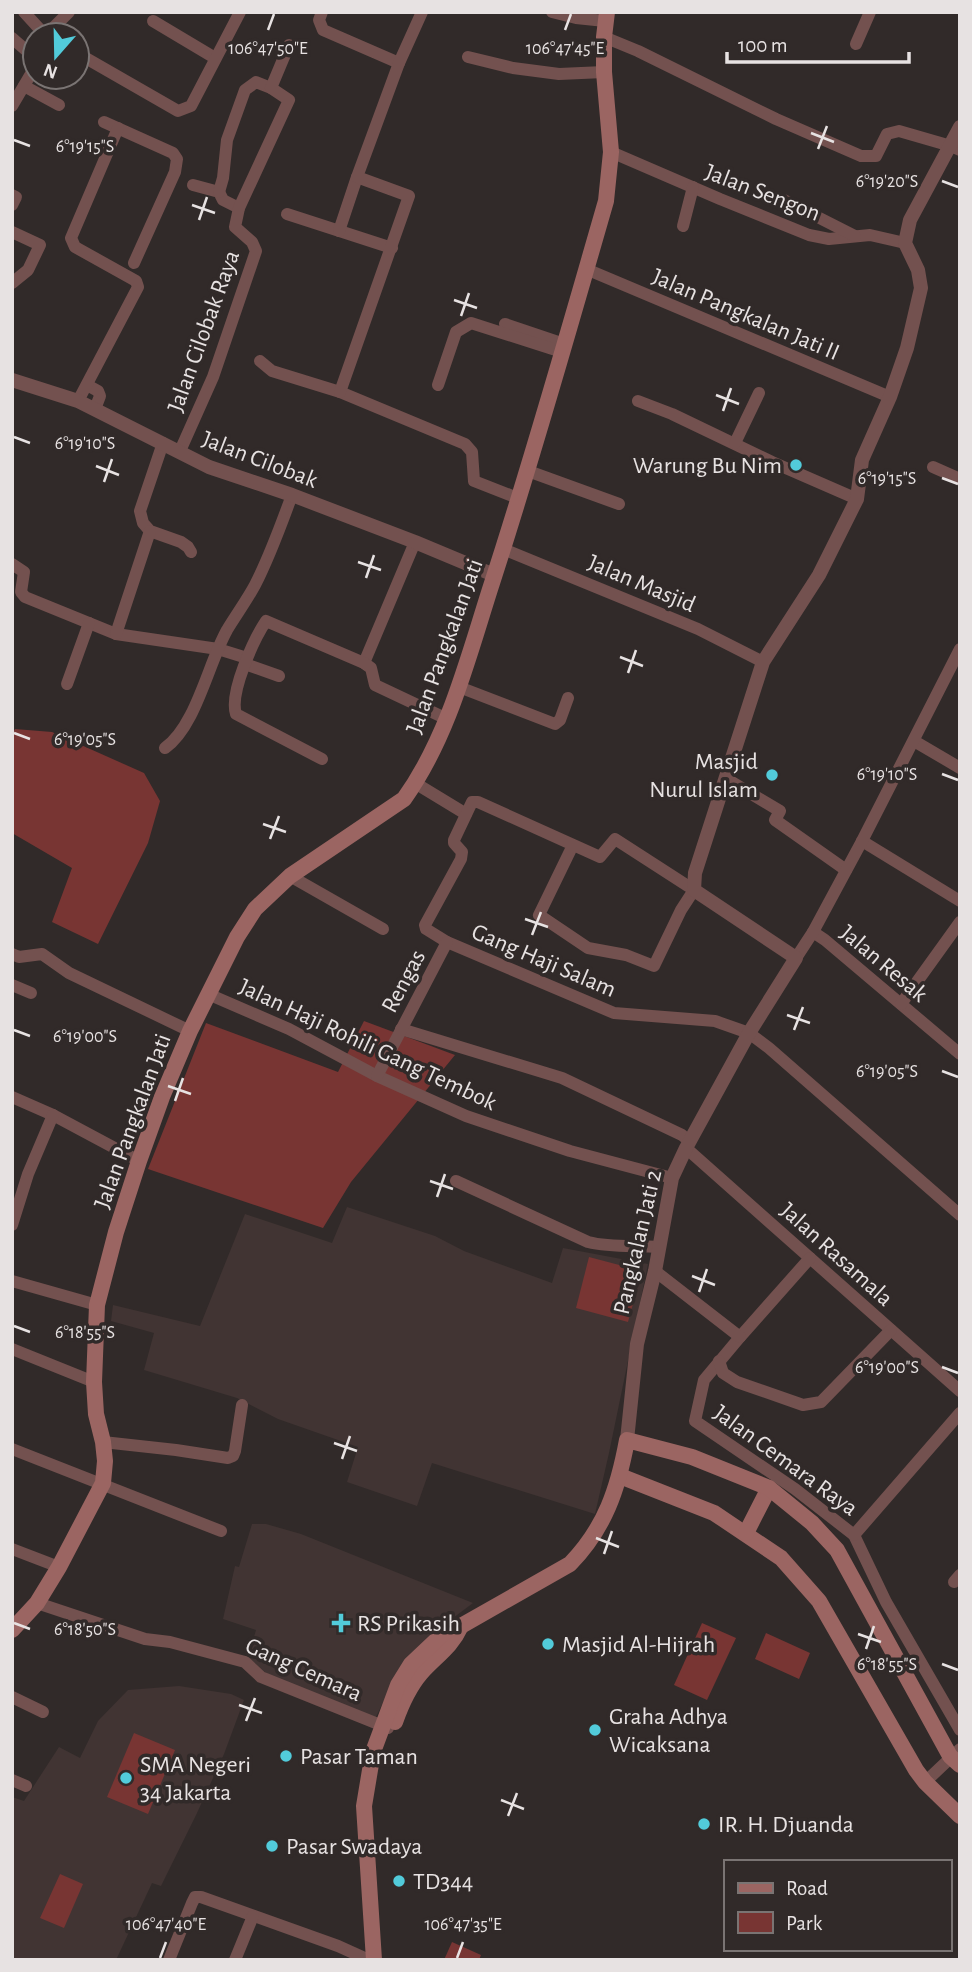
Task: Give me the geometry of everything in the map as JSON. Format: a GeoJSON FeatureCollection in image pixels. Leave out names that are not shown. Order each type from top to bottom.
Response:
{"type":"FeatureCollection","features":[{"type":"Feature","properties":{"kind":"main road","name":"Jalan Pangkalan Jati"},"geometry":{"type":"LineString","coordinates":[[12,1630],[37,1603],[48,1563],[98,1481],[105,1461],[96,1414],[94,1382],[97,1305],[116,1232],[139,1161],[190,1031],[247,919],[263,900],[290,876],[404,799],[415,783],[447,719],[459,687],[520,499],[606,201],[611,152],[604,72],[605,23]]}},
{"type":"Feature","properties":{"kind":"main road"},"geometry":{"type":"LineString","coordinates":[[382,1960],[374,1809],[387,1727],[398,1685],[411,1664],[447,1629],[461,1626],[570,1564],[584,1550],[611,1504],[627,1440],[692,1457],[769,1488],[813,1523],[837,1550],[956,1756]]}},
{"type":"Feature","properties":{"kind":"main road"},"geometry":{"type":"LineString","coordinates":[[620,1476],[714,1513],[781,1558],[820,1601],[925,1782],[960,1816]]}},
{"type":"Feature","properties":{"kind":"main road"},"geometry":{"type":"LineString","coordinates":[[746,1533],[769,1488]]}},
{"type":"Feature","properties":{"kind":"main road"},"geometry":{"type":"LineString","coordinates":[[372,1960],[364,1806],[372,1758],[387,1727]]}},
{"type":"Feature","properties":{"kind":"street"},"geometry":{"type":"LineString","coordinates":[[91,61],[178,111],[191,106],[240,12]]}},
{"type":"Feature","properties":{"kind":"street"},"geometry":{"type":"LineString","coordinates":[[322,12],[318,20],[323,30],[399,63]]}},
{"type":"Feature","properties":{"kind":"street"},"geometry":{"type":"LineString","coordinates":[[340,231],[399,63],[422,12]]}},
{"type":"Feature","properties":{"kind":"street"},"geometry":{"type":"LineString","coordinates":[[552,12],[605,23],[638,51],[776,120],[861,156],[876,156],[887,134],[899,131],[955,148]]}},
{"type":"Feature","properties":{"kind":"street"},"geometry":{"type":"LineString","coordinates":[[856,44],[870,12]]}},
{"type":"Feature","properties":{"kind":"street"},"geometry":{"type":"LineString","coordinates":[[153,21],[215,58]]}},
{"type":"Feature","properties":{"kind":"street"},"geometry":{"type":"LineString","coordinates":[[271,88],[289,45]]}},
{"type":"Feature","properties":{"kind":"street"},"geometry":{"type":"LineString","coordinates":[[468,57],[513,68],[559,74],[604,72]]}},
{"type":"Feature","properties":{"kind":"street"},"geometry":{"type":"LineString","coordinates":[[256,82],[271,88],[289,100],[239,208],[223,200],[219,192],[227,140],[244,90],[256,82]]}},
{"type":"Feature","properties":{"kind":"street"},"geometry":{"type":"LineString","coordinates":[[33,91],[59,105]]}},
{"type":"Feature","properties":{"kind":"street"},"geometry":{"type":"LineString","coordinates":[[104,122],[173,153],[177,159],[175,172],[134,263]]}},
{"type":"Feature","properties":{"kind":"street"},"geometry":{"type":"LineString","coordinates":[[573,845],[539,915],[588,948],[626,955],[654,966],[681,910],[694,890],[695,873],[764,662],[819,575],[857,499],[862,460],[890,397],[907,348],[921,288],[918,270],[905,243],[910,220],[955,148],[960,127]]}},
{"type":"Feature","properties":{"kind":"street"},"geometry":{"type":"LineString","coordinates":[[78,401],[138,287],[136,281],[121,271],[75,247],[71,238],[118,128]]}},
{"type":"Feature","properties":{"kind":"street","name":"Jalan Sengon"},"geometry":{"type":"LineString","coordinates":[[611,152],[809,235],[829,239],[870,235],[905,243]]}},
{"type":"Feature","properties":{"kind":"street"},"geometry":{"type":"LineString","coordinates":[[340,392],[410,196],[357,177]]}},
{"type":"Feature","properties":{"kind":"street"},"geometry":{"type":"LineString","coordinates":[[193,185],[219,192]]}},
{"type":"Feature","properties":{"kind":"street"},"geometry":{"type":"LineString","coordinates":[[683,226],[693,187]]}},
{"type":"Feature","properties":{"kind":"street"},"geometry":{"type":"LineString","coordinates":[[12,195],[16,197],[12,205]]}},
{"type":"Feature","properties":{"kind":"street"},"geometry":{"type":"LineString","coordinates":[[783,200],[855,237]]}},
{"type":"Feature","properties":{"kind":"street","name":"Jalan Cilobak Raya"},"geometry":{"type":"LineString","coordinates":[[180,451],[213,377],[256,251],[252,242],[235,227],[239,208]]}},
{"type":"Feature","properties":{"kind":"street"},"geometry":{"type":"LineString","coordinates":[[287,214],[392,248]]}},
{"type":"Feature","properties":{"kind":"street"},"geometry":{"type":"LineString","coordinates":[[12,232],[40,245],[28,270],[12,283]]}},
{"type":"Feature","properties":{"kind":"street"},"geometry":{"type":"LineString","coordinates":[[121,271],[128,263],[139,266],[141,271],[136,281]]}},
{"type":"Feature","properties":{"kind":"street","name":"Jalan Pangkalan Jati II"},"geometry":{"type":"LineString","coordinates":[[586,269],[890,397]]}},
{"type":"Feature","properties":{"kind":"street"},"geometry":{"type":"LineString","coordinates":[[438,385],[456,332],[471,323],[563,348]]}},
{"type":"Feature","properties":{"kind":"street"},"geometry":{"type":"LineString","coordinates":[[505,324],[563,348]]}},
{"type":"Feature","properties":{"kind":"street"},"geometry":{"type":"LineString","coordinates":[[260,361],[272,371],[340,392],[465,444],[472,452],[474,481],[520,499]]}},
{"type":"Feature","properties":{"kind":"street","name":"Jalan Cilobak"},"geometry":{"type":"LineString","coordinates":[[12,380],[78,401],[209,467],[292,495],[494,575]]}},
{"type":"Feature","properties":{"kind":"street"},"geometry":{"type":"LineString","coordinates":[[87,384],[100,396],[95,409]]}},
{"type":"Feature","properties":{"kind":"street"},"geometry":{"type":"LineString","coordinates":[[735,443],[759,393]]}},
{"type":"Feature","properties":{"kind":"street"},"geometry":{"type":"LineString","coordinates":[[638,401],[857,499]]}},
{"type":"Feature","properties":{"kind":"street"},"geometry":{"type":"LineString","coordinates":[[163,443],[140,511],[143,523],[150,531],[181,542],[191,552]]}},
{"type":"Feature","properties":{"kind":"street"},"geometry":{"type":"LineString","coordinates":[[933,467],[960,479]]}},
{"type":"Feature","properties":{"kind":"street"},"geometry":{"type":"LineString","coordinates":[[528,471],[619,503]]}},
{"type":"Feature","properties":{"kind":"street"},"geometry":{"type":"LineString","coordinates":[[164,748],[184,727],[218,649],[266,562],[292,495]]}},
{"type":"Feature","properties":{"kind":"street"},"geometry":{"type":"LineString","coordinates":[[116,634],[150,531]]}},
{"type":"Feature","properties":{"kind":"street"},"geometry":{"type":"LineString","coordinates":[[364,663],[415,542]]}},
{"type":"Feature","properties":{"kind":"street","name":"Jalan Masjid"},"geometry":{"type":"LineString","coordinates":[[503,548],[698,629],[764,662]]}},
{"type":"Feature","properties":{"kind":"street"},"geometry":{"type":"LineString","coordinates":[[12,564],[24,572],[21,592],[24,597],[116,634],[218,649],[279,676]]}},
{"type":"Feature","properties":{"kind":"street"},"geometry":{"type":"LineString","coordinates":[[322,759],[236,714],[234,708],[239,683],[264,622],[364,663],[370,668],[375,685],[447,719]]}},
{"type":"Feature","properties":{"kind":"street"},"geometry":{"type":"LineString","coordinates":[[67,684],[89,623]]}},
{"type":"Feature","properties":{"kind":"street"},"geometry":{"type":"LineString","coordinates":[[447,942],[426,929],[425,925],[461,859],[462,852],[454,843],[472,802],[478,802],[600,857],[615,839],[796,958],[862,841],[960,649]]}},
{"type":"Feature","properties":{"kind":"street"},"geometry":{"type":"LineString","coordinates":[[459,687],[555,723],[560,720],[568,698]]}},
{"type":"Feature","properties":{"kind":"street"},"geometry":{"type":"LineString","coordinates":[[914,741],[960,768]]}},
{"type":"Feature","properties":{"kind":"street"},"geometry":{"type":"LineString","coordinates":[[725,778],[780,811],[775,820],[846,870]]}},
{"type":"Feature","properties":{"kind":"street"},"geometry":{"type":"LineString","coordinates":[[415,783],[466,814]]}},
{"type":"Feature","properties":{"kind":"street"},"geometry":{"type":"LineString","coordinates":[[862,841],[960,901]]}},
{"type":"Feature","properties":{"kind":"street"},"geometry":{"type":"LineString","coordinates":[[290,876],[383,929]]}},
{"type":"Feature","properties":{"kind":"street"},"geometry":{"type":"LineString","coordinates":[[901,1004],[960,922]]}},
{"type":"Feature","properties":{"kind":"street","name":"Jalan Resak"},"geometry":{"type":"LineString","coordinates":[[813,932],[960,1054]]}},
{"type":"Feature","properties":{"kind":"street","name":"Rengas"},"geometry":{"type":"LineString","coordinates":[[377,1076],[447,942]]}},
{"type":"Feature","properties":{"kind":"street","name":"Gang Haji Salam"},"geometry":{"type":"LineString","coordinates":[[447,942],[614,1013],[715,1021],[749,1033],[960,1214]]}},
{"type":"Feature","properties":{"kind":"street"},"geometry":{"type":"LineString","coordinates":[[12,954],[19,957],[42,954],[69,973],[190,1031]]}},
{"type":"Feature","properties":{"kind":"street","name":"Pangkalan Jati 2"},"geometry":{"type":"LineString","coordinates":[[627,1440],[637,1344],[655,1271],[672,1178],[749,1033],[796,958]]}},
{"type":"Feature","properties":{"kind":"street"},"geometry":{"type":"LineString","coordinates":[[12,985],[31,993]]}},
{"type":"Feature","properties":{"kind":"street","name":"Jalan Haji Rohili Gang Tembok"},"geometry":{"type":"LineString","coordinates":[[208,994],[289,1028],[377,1076],[466,1116],[570,1151],[672,1178]]}},
{"type":"Feature","properties":{"kind":"street","name":"Jalan Rasamala"},"geometry":{"type":"LineString","coordinates":[[401,1029],[562,1078],[682,1135],[688,1144],[810,1258],[960,1391]]}},
{"type":"Feature","properties":{"kind":"street"},"geometry":{"type":"LineString","coordinates":[[12,1097],[53,1115],[139,1161]]}},
{"type":"Feature","properties":{"kind":"street"},"geometry":{"type":"LineString","coordinates":[[12,1225],[27,1174],[53,1115]]}},
{"type":"Feature","properties":{"kind":"street"},"geometry":{"type":"LineString","coordinates":[[456,1181],[588,1242],[608,1247],[659,1247]]}},
{"type":"Feature","properties":{"kind":"street","name":"Jalan Cemara Raya"},"geometry":{"type":"LineString","coordinates":[[810,1258],[704,1380],[695,1421],[795,1489],[854,1535],[886,1602],[960,1730]]}},
{"type":"Feature","properties":{"kind":"street"},"geometry":{"type":"LineString","coordinates":[[655,1271],[740,1337]]}},
{"type":"Feature","properties":{"kind":"street"},"geometry":{"type":"LineString","coordinates":[[12,1281],[97,1305]]}},
{"type":"Feature","properties":{"kind":"street"},"geometry":{"type":"LineString","coordinates":[[719,1361],[723,1373],[737,1382],[803,1405],[812,1404],[821,1402],[891,1330]]}},
{"type":"Feature","properties":{"kind":"street"},"geometry":{"type":"LineString","coordinates":[[12,1349],[94,1382]]}},
{"type":"Feature","properties":{"kind":"street"},"geometry":{"type":"LineString","coordinates":[[103,1442],[228,1458],[233,1456],[235,1451],[242,1405]]}},
{"type":"Feature","properties":{"kind":"street"},"geometry":{"type":"LineString","coordinates":[[854,1535],[960,1413]]}},
{"type":"Feature","properties":{"kind":"street"},"geometry":{"type":"LineString","coordinates":[[12,1449],[221,1531]]}},
{"type":"Feature","properties":{"kind":"street"},"geometry":{"type":"LineString","coordinates":[[12,1549],[48,1563]]}},
{"type":"Feature","properties":{"kind":"street","name":"Gang Cemara"},"geometry":{"type":"LineString","coordinates":[[37,1603],[145,1639],[170,1642],[245,1662],[261,1677],[387,1727]]}},
{"type":"Feature","properties":{"kind":"street"},"geometry":{"type":"LineString","coordinates":[[12,1697],[43,1712]]}},
{"type":"Feature","properties":{"kind":"street"},"geometry":{"type":"LineString","coordinates":[[925,1782],[956,1756]]}},
{"type":"Feature","properties":{"kind":"street"},"geometry":{"type":"LineString","coordinates":[[12,1780],[26,1786]]}},
{"type":"Feature","properties":{"kind":"street"},"geometry":{"type":"LineString","coordinates":[[169,1960],[195,1897],[201,1897],[372,1960]]}},
{"type":"Feature","properties":{"kind":"street"},"geometry":{"type":"LineString","coordinates":[[235,1960],[253,1916]]}},
{"type":"Feature","properties":{"kind":"shaded area"},"geometry":{"type":"Polygon","coordinates":[[[347,1207],[435,1236],[464,1251],[552,1283],[563,1248],[648,1264],[595,1514],[432,1463],[417,1506],[347,1482],[358,1447],[278,1419],[237,1398],[144,1370],[154,1333],[111,1321],[113,1305],[200,1326],[245,1214],[332,1243],[347,1207]]]}},
{"type":"Feature","properties":{"kind":"shaded area","name":"RS Prikasih"},"geometry":{"type":"Polygon","coordinates":[[[252,1524],[266,1524],[301,1534],[473,1603],[441,1627],[394,1680],[374,1721],[281,1685],[248,1658],[256,1630],[223,1619],[235,1566],[239,1567],[252,1524]]]}},
{"type":"Feature","properties":{"kind":"shaded area","name":"SMA Negeri 34 Jakarta"},"geometry":{"type":"Polygon","coordinates":[[[179,1686],[231,1694],[244,1700],[224,1754],[197,1813],[161,1886],[152,1883],[116,1960],[12,1960],[12,1797],[24,1801],[59,1747],[80,1758],[98,1721],[128,1690],[179,1686]]]}},
{"type":"Feature","properties":{"kind":"green space"},"geometry":{"type":"Polygon","coordinates":[[[15,729],[52,732],[144,773],[160,801],[148,843],[98,944],[52,922],[72,868],[12,833],[12,734],[15,729]]]}},
{"type":"Feature","properties":{"kind":"green space"},"geometry":{"type":"Polygon","coordinates":[[[364,1021],[455,1055],[351,1182],[323,1228],[148,1169],[206,1023],[338,1072],[364,1021]]]}},
{"type":"Feature","properties":{"kind":"green space"},"geometry":{"type":"Polygon","coordinates":[[[589,1257],[642,1271],[628,1322],[576,1308],[589,1257]]]}},
{"type":"Feature","properties":{"kind":"green space"},"geometry":{"type":"Polygon","coordinates":[[[702,1623],[736,1638],[707,1700],[674,1685],[702,1623]]]}},
{"type":"Feature","properties":{"kind":"green space"},"geometry":{"type":"Polygon","coordinates":[[[766,1633],[810,1653],[799,1679],[755,1659],[766,1633]]]}},
{"type":"Feature","properties":{"kind":"green space"},"geometry":{"type":"Polygon","coordinates":[[[134,1733],[175,1750],[148,1814],[107,1797],[134,1733]]]}},
{"type":"Feature","properties":{"kind":"green space"},"geometry":{"type":"Polygon","coordinates":[[[60,1874],[83,1884],[64,1928],[40,1918],[60,1874]]]}},
{"type":"Feature","properties":{"kind":"green space"},"geometry":{"type":"Polygon","coordinates":[[[452,1942],[481,1955],[479,1960],[444,1960],[452,1942]]]}},
{"type":"Feature","properties":{"kind":"place","name":"Warung Bu Nim"},"geometry":{"type":"Point","coordinates":[796,465]}},
{"type":"Feature","properties":{"kind":"place","name":"Masjid Nurul Islam"},"geometry":{"type":"Point","coordinates":[772,775]}},
{"type":"Feature","properties":{"kind":"place","name":"RS Prikasih"},"geometry":{"type":"Point","coordinates":[341,1623]}},
{"type":"Feature","properties":{"kind":"place","name":"Masjid Al-Hijrah"},"geometry":{"type":"Point","coordinates":[548,1644]}},
{"type":"Feature","properties":{"kind":"place","name":"Graha Adhya Wicaksana"},"geometry":{"type":"Point","coordinates":[595,1730]}},
{"type":"Feature","properties":{"kind":"place","name":"Pasar Taman"},"geometry":{"type":"Point","coordinates":[286,1756]}},
{"type":"Feature","properties":{"kind":"place","name":"SMA Negeri 34 Jakarta"},"geometry":{"type":"Point","coordinates":[126,1778]}},
{"type":"Feature","properties":{"kind":"place","name":"IR. H. Djuanda"},"geometry":{"type":"Point","coordinates":[704,1824]}},
{"type":"Feature","properties":{"kind":"place","name":"Pasar Swadaya"},"geometry":{"type":"Point","coordinates":[272,1846]}},
{"type":"Feature","properties":{"kind":"place","name":"TD344"},"geometry":{"type":"Point","coordinates":[399,1881]}}]}
